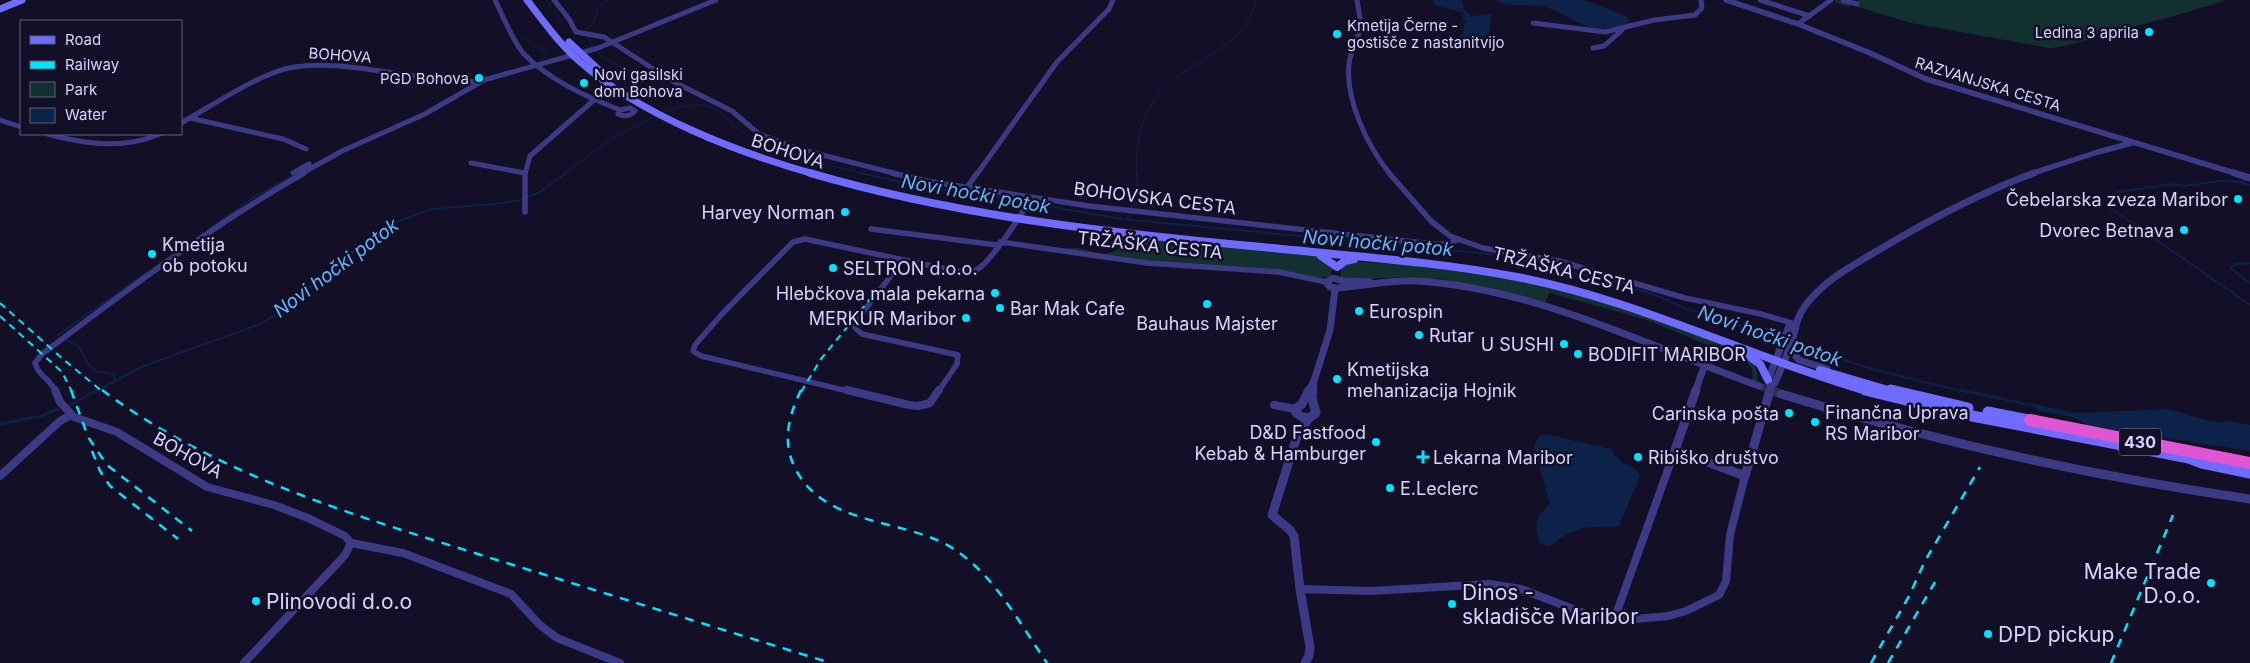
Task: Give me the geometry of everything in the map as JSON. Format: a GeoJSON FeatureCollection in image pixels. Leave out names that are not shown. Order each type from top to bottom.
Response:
{"type":"FeatureCollection","features":[{"type":"Feature","properties":{"kind":"highway","name":"430"},"geometry":{"type":"LineString","coordinates":[[2030,420],[2250,463]]}},
{"type":"Feature","properties":{"kind":"highway","name":"430"},"geometry":{"type":"LineString","coordinates":[[2189,458],[2250,471]]}},
{"type":"Feature","properties":{"kind":"main road"},"geometry":{"type":"LineString","coordinates":[[0,8],[22,0]]}},
{"type":"Feature","properties":{"kind":"main road","name":"BOHOVA"},"geometry":{"type":"LineString","coordinates":[[527,0],[573,56],[599,77],[662,113],[737,149],[809,174],[876,192],[1018,217]]}},
{"type":"Feature","properties":{"kind":"main road","name":"BOHOVA"},"geometry":{"type":"LineString","coordinates":[[534,0],[559,32],[581,53],[606,75],[662,113]]}},
{"type":"Feature","properties":{"kind":"main road","name":"TRŽAŠKA CESTA"},"geometry":{"type":"LineString","coordinates":[[1018,217],[1457,263],[1516,272],[1553,280],[1633,303],[1852,386],[1926,406],[2189,458]]}},
{"type":"Feature","properties":{"kind":"main road","name":"TRŽAŠKA CESTA"},"geometry":{"type":"LineString","coordinates":[[1018,217],[1312,252],[1338,252],[1456,268],[1554,285],[1632,307],[1718,340],[1779,359],[1930,400],[2030,420],[2250,457]]}},
{"type":"Feature","properties":{"kind":"main road"},"geometry":{"type":"LineString","coordinates":[[1312,252],[1331,261],[1337,267],[1352,259],[1380,259]]}},
{"type":"Feature","properties":{"kind":"main road"},"geometry":{"type":"LineString","coordinates":[[1718,340],[1758,361],[1770,383]]}},
{"type":"Feature","properties":{"kind":"street"},"geometry":{"type":"LineString","coordinates":[[495,0],[523,53],[552,77],[594,100],[620,110]]}},
{"type":"Feature","properties":{"kind":"street","name":"BOHOVSKA CESTA"},"geometry":{"type":"LineString","coordinates":[[554,0],[569,19],[574,30],[582,34],[604,37],[672,81],[732,111],[758,134],[798,149],[850,163],[966,188],[1030,199],[1433,244],[1446,244],[1458,240],[1483,248],[1587,268],[1671,294],[1761,314],[1795,324]]}},
{"type":"Feature","properties":{"kind":"street","name":"BOHOVA"},"geometry":{"type":"LineString","coordinates":[[351,543],[345,536],[300,515],[274,505],[206,487],[117,432],[70,413],[60,402],[55,386],[36,371],[34,365],[38,358],[136,283],[226,220],[297,174],[342,151],[424,114],[474,82],[538,66],[613,43],[716,0]]}},
{"type":"Feature","properties":{"kind":"street"},"geometry":{"type":"LineString","coordinates":[[966,188],[1057,62],[1109,9],[1112,0]]}},
{"type":"Feature","properties":{"kind":"street"},"geometry":{"type":"LineString","coordinates":[[1357,0],[1360,27],[1349,63],[1349,75],[1356,114],[1377,158],[1431,221],[1458,240]]}},
{"type":"Feature","properties":{"kind":"street"},"geometry":{"type":"LineString","coordinates":[[1533,23],[1590,31],[1623,29],[1654,20],[1695,15],[1702,8],[1701,0]]}},
{"type":"Feature","properties":{"kind":"street","name":"RAZVANJSKA CESTA"},"geometry":{"type":"LineString","coordinates":[[1726,0],[1798,24],[1870,53],[1926,79],[2247,177]]}},
{"type":"Feature","properties":{"kind":"street"},"geometry":{"type":"LineString","coordinates":[[1760,0],[1810,16]]}},
{"type":"Feature","properties":{"kind":"street"},"geometry":{"type":"LineString","coordinates":[[1798,24],[1831,0]]}},
{"type":"Feature","properties":{"kind":"street"},"geometry":{"type":"LineString","coordinates":[[1843,0],[1857,4]]}},
{"type":"Feature","properties":{"kind":"street"},"geometry":{"type":"LineString","coordinates":[[1593,48],[1604,46],[1623,29]]}},
{"type":"Feature","properties":{"kind":"street","name":"BOHOVA"},"geometry":{"type":"LineString","coordinates":[[182,122],[270,74],[294,66],[330,65],[474,82]]}},
{"type":"Feature","properties":{"kind":"street"},"geometry":{"type":"LineString","coordinates":[[525,212],[525,173],[528,160],[534,151],[563,130],[594,100]]}},
{"type":"Feature","properties":{"kind":"street"},"geometry":{"type":"LineString","coordinates":[[190,118],[283,139],[306,149]]}},
{"type":"Feature","properties":{"kind":"street"},"geometry":{"type":"LineString","coordinates":[[0,120],[20,127]]}},
{"type":"Feature","properties":{"kind":"street"},"geometry":{"type":"LineString","coordinates":[[51,135],[90,144],[123,145],[139,142],[157,135]]}},
{"type":"Feature","properties":{"kind":"street"},"geometry":{"type":"LineString","coordinates":[[1300,589],[1371,591],[1479,584],[1509,586],[1543,597],[1577,612],[1614,620],[1668,616],[1719,595],[1726,581],[1730,535],[1745,476],[1768,397],[1770,383],[1775,383],[1780,344],[1788,326],[1795,324],[1814,295],[1828,283],[1870,255],[1923,224],[1967,202],[2036,174],[2134,142]]}},
{"type":"Feature","properties":{"kind":"street"},"geometry":{"type":"LineString","coordinates":[[471,163],[525,173]]}},
{"type":"Feature","properties":{"kind":"street"},"geometry":{"type":"LineString","coordinates":[[903,260],[856,322],[855,328],[862,334],[958,355],[959,360],[957,364],[930,403],[925,405],[909,405],[701,356],[692,352],[695,345],[722,314],[793,242],[804,240],[816,241],[960,272],[971,272],[978,269],[999,244],[1030,199]]}},
{"type":"Feature","properties":{"kind":"street","name":"TRŽAŠKA CESTA"},"geometry":{"type":"LineString","coordinates":[[871,229],[1147,263],[1279,272],[1326,282]]}},
{"type":"Feature","properties":{"kind":"street"},"geometry":{"type":"LineString","coordinates":[[1305,663],[1309,656],[1310,647],[1300,589],[1294,536],[1290,530],[1272,515],[1297,436],[1299,409],[1314,382],[1330,330],[1339,283],[1338,252]]}},
{"type":"Feature","properties":{"kind":"street"},"geometry":{"type":"LineString","coordinates":[[1326,282],[1328,286],[1339,283],[1400,280],[1436,282],[1505,296],[1565,314],[1759,386]]}},
{"type":"Feature","properties":{"kind":"street"},"geometry":{"type":"LineString","coordinates":[[1779,359],[1789,348],[1796,330],[1795,324]]}},
{"type":"Feature","properties":{"kind":"street"},"geometry":{"type":"LineString","coordinates":[[1789,348],[1794,356],[1801,360],[1845,374],[1857,381]]}},
{"type":"Feature","properties":{"kind":"street"},"geometry":{"type":"LineString","coordinates":[[1614,620],[1704,367]]}},
{"type":"Feature","properties":{"kind":"street"},"geometry":{"type":"LineString","coordinates":[[1297,436],[1309,418],[1316,413],[1313,407],[1314,382]]}},
{"type":"Feature","properties":{"kind":"street"},"geometry":{"type":"LineString","coordinates":[[1780,394],[1884,426],[1999,455],[2092,475],[2250,500]]}},
{"type":"Feature","properties":{"kind":"street"},"geometry":{"type":"LineString","coordinates":[[1274,405],[1299,409],[1313,407]]}},
{"type":"Feature","properties":{"kind":"street"},"geometry":{"type":"LineString","coordinates":[[1299,409],[1309,418]]}},
{"type":"Feature","properties":{"kind":"street"},"geometry":{"type":"LineString","coordinates":[[0,476],[70,413]]}},
{"type":"Feature","properties":{"kind":"street"},"geometry":{"type":"LineString","coordinates":[[1675,450],[1745,476]]}},
{"type":"Feature","properties":{"kind":"street"},"geometry":{"type":"LineString","coordinates":[[244,663],[345,555],[351,543],[403,553],[511,594],[522,602],[547,631],[592,653],[620,663]]}},
{"type":"Feature","properties":{"kind":"green space"},"geometry":{"type":"Polygon","coordinates":[[[1836,0],[1856,4],[1858,0],[2225,0],[2061,47],[2049,48],[1911,23],[1851,5],[1849,7],[1834,2],[1836,0]]]}},
{"type":"Feature","properties":{"kind":"green space"},"geometry":{"type":"Polygon","coordinates":[[[1131,236],[1321,257],[1333,268],[1330,276],[1319,278],[1134,259],[1066,249],[1080,248],[1110,253],[1124,242],[1120,241],[1131,236]]]}},
{"type":"Feature","properties":{"kind":"green space"},"geometry":{"type":"Polygon","coordinates":[[[1353,261],[1456,269],[1553,287],[1668,323],[1745,355],[1756,366],[1758,382],[1752,380],[1750,367],[1740,358],[1644,319],[1550,293],[1544,304],[1441,279],[1402,277],[1346,280],[1341,277],[1341,267],[1353,261]]]}},
{"type":"Feature","properties":{"kind":"water"},"geometry":{"type":"Polygon","coordinates":[[[1434,0],[1462,0],[1464,10],[1472,16],[1491,14],[1490,32],[1485,36],[1485,42],[1479,45],[1482,49],[1461,46],[1460,35],[1463,35],[1464,23],[1467,21],[1463,18],[1463,12],[1436,6],[1433,2],[1434,0]]]}},
{"type":"Feature","properties":{"kind":"water"},"geometry":{"type":"Polygon","coordinates":[[[1495,0],[1583,0],[1624,15],[1630,20],[1616,28],[1602,29],[1583,25],[1559,12],[1540,6],[1504,4],[1495,0]]]}},
{"type":"Feature","properties":{"kind":"water"},"geometry":{"type":"Polygon","coordinates":[[[2034,404],[2076,413],[2166,409],[2211,421],[2228,421],[2250,425],[2250,451],[2089,426],[2073,417],[2040,411],[2030,405],[2034,404]]]}},
{"type":"Feature","properties":{"kind":"water"},"geometry":{"type":"Polygon","coordinates":[[[1541,435],[1612,449],[1615,457],[1619,458],[1620,462],[1637,470],[1640,476],[1619,526],[1610,528],[1588,527],[1576,530],[1548,547],[1540,543],[1536,526],[1537,522],[1550,503],[1534,450],[1536,441],[1541,435]]]}},
{"type":"Feature","properties":{"kind":"waterway"},"geometry":{"type":"LineString","coordinates":[[546,0],[563,26]]}},
{"type":"Feature","properties":{"kind":"waterway"},"geometry":{"type":"LineString","coordinates":[[590,32],[588,28],[593,24],[598,8],[608,0]]}},
{"type":"Feature","properties":{"kind":"waterway"},"geometry":{"type":"LineString","coordinates":[[1137,174],[1139,135],[1150,106],[1167,85],[1230,41],[1247,23],[1256,0]]}},
{"type":"Feature","properties":{"kind":"waterway"},"geometry":{"type":"LineString","coordinates":[[587,36],[594,49],[617,66],[671,88],[680,96],[677,106]]}},
{"type":"Feature","properties":{"kind":"waterway"},"geometry":{"type":"LineString","coordinates":[[524,38],[546,52],[546,56],[538,62]]}},
{"type":"Feature","properties":{"kind":"waterway","name":"Novi hočki potok"},"geometry":{"type":"LineString","coordinates":[[662,113],[684,106],[707,106],[719,111],[743,133],[749,136],[806,158],[865,174]]}},
{"type":"Feature","properties":{"kind":"waterway","name":"Novi hočki potok"},"geometry":{"type":"LineString","coordinates":[[564,174],[608,141],[656,116]]}},
{"type":"Feature","properties":{"kind":"waterway"},"geometry":{"type":"LineString","coordinates":[[310,166],[363,139]]}},
{"type":"Feature","properties":{"kind":"waterway","name":"Novi hočki potok"},"geometry":{"type":"LineString","coordinates":[[95,392],[141,367],[260,324],[274,316],[385,226],[432,209],[521,200],[538,193],[566,173]]}},
{"type":"Feature","properties":{"kind":"waterway","name":"Novi hočki potok"},"geometry":{"type":"LineString","coordinates":[[860,173],[924,187],[1026,202]]}},
{"type":"Feature","properties":{"kind":"waterway"},"geometry":{"type":"LineString","coordinates":[[1127,219],[1138,193],[1137,174]]}},
{"type":"Feature","properties":{"kind":"waterway"},"geometry":{"type":"LineString","coordinates":[[208,230],[256,196],[295,175]]}},
{"type":"Feature","properties":{"kind":"waterway"},"geometry":{"type":"LineString","coordinates":[[2248,179],[2242,182],[2220,181],[2184,186],[2171,184],[2118,192],[2109,197],[2106,205],[2250,305]]}},
{"type":"Feature","properties":{"kind":"waterway"},"geometry":{"type":"LineString","coordinates":[[2242,183],[2250,185]]}},
{"type":"Feature","properties":{"kind":"waterway","name":"Novi hočki potok"},"geometry":{"type":"LineString","coordinates":[[1030,203],[1122,219],[1499,255],[1608,280],[1655,295],[1687,309],[1782,339]]}},
{"type":"Feature","properties":{"kind":"waterway"},"geometry":{"type":"LineString","coordinates":[[2250,263],[2237,264],[2230,268],[2250,283]]}},
{"type":"Feature","properties":{"kind":"waterway"},"geometry":{"type":"LineString","coordinates":[[115,380],[114,374],[97,372],[88,364],[79,347],[58,335],[149,271]]}},
{"type":"Feature","properties":{"kind":"waterway","name":"Novi hočki potok"},"geometry":{"type":"LineString","coordinates":[[1793,343],[1836,358],[1967,392]]}},
{"type":"Feature","properties":{"kind":"waterway","name":"Novi hočki potok"},"geometry":{"type":"LineString","coordinates":[[68,406],[97,390]]}},
{"type":"Feature","properties":{"kind":"waterway","name":"Novi hočki potok"},"geometry":{"type":"LineString","coordinates":[[1961,390],[2030,405]]}},
{"type":"Feature","properties":{"kind":"waterway","name":"Novi hočki potok"},"geometry":{"type":"LineString","coordinates":[[0,424],[41,416],[61,408]]}},
{"type":"Feature","properties":{"kind":"tunnel"},"geometry":{"type":"LineString","coordinates":[[1759,386],[1774,392]]}},
{"type":"Feature","properties":{"kind":"tunnel"},"geometry":{"type":"LineString","coordinates":[[1771,390],[1781,394]]}},
{"type":"Feature","properties":{"kind":"railway"},"geometry":{"type":"LineString","coordinates":[[801,392],[821,359],[870,299]]}},
{"type":"Feature","properties":{"kind":"railway"},"geometry":{"type":"LineString","coordinates":[[0,303],[103,392]]}},
{"type":"Feature","properties":{"kind":"railway"},"geometry":{"type":"LineString","coordinates":[[0,316],[62,372],[71,390]]}},
{"type":"Feature","properties":{"kind":"railway"},"geometry":{"type":"LineString","coordinates":[[71,390],[88,437],[107,465],[192,531]]}},
{"type":"Feature","properties":{"kind":"railway"},"geometry":{"type":"LineString","coordinates":[[102,390],[147,421],[194,447],[242,471],[292,492],[394,528],[831,663]]}},
{"type":"Feature","properties":{"kind":"railway"},"geometry":{"type":"LineString","coordinates":[[801,390],[790,418],[788,447],[794,466],[807,486],[824,501],[844,511],[934,539],[954,549],[969,560],[1006,602],[1047,663]]}},
{"type":"Feature","properties":{"kind":"railway"},"geometry":{"type":"LineString","coordinates":[[92,451],[100,471],[110,486],[178,539]]}},
{"type":"Feature","properties":{"kind":"railway"},"geometry":{"type":"LineString","coordinates":[[1871,663],[1909,596],[1925,561],[1980,467]]}},
{"type":"Feature","properties":{"kind":"railway"},"geometry":{"type":"LineString","coordinates":[[2111,663],[2173,515]]}},
{"type":"Feature","properties":{"kind":"railway"},"geometry":{"type":"LineString","coordinates":[[1888,663],[1935,582]]}},
{"type":"Feature","properties":{"kind":"place","name":"Ledina 3 aprila"},"geometry":{"type":"Point","coordinates":[2149,32]}},
{"type":"Feature","properties":{"kind":"place","name":"Kmetija Černe - gostišče z nastanitvijo"},"geometry":{"type":"Point","coordinates":[1337,34]}},
{"type":"Feature","properties":{"kind":"place","name":"PGD Bohova"},"geometry":{"type":"Point","coordinates":[479,78]}},
{"type":"Feature","properties":{"kind":"place","name":"Novi gasilski dom Bohova"},"geometry":{"type":"Point","coordinates":[584,83]}},
{"type":"Feature","properties":{"kind":"place","name":"Čebelarska zveza Maribor"},"geometry":{"type":"Point","coordinates":[2238,199]}},
{"type":"Feature","properties":{"kind":"place","name":"Harvey Norman"},"geometry":{"type":"Point","coordinates":[845,212]}},
{"type":"Feature","properties":{"kind":"place","name":"Dvorec Betnava"},"geometry":{"type":"Point","coordinates":[2184,230]}},
{"type":"Feature","properties":{"kind":"place","name":"Kmetija ob potoku"},"geometry":{"type":"Point","coordinates":[152,254]}},
{"type":"Feature","properties":{"kind":"place","name":"SELTRON d.o.o."},"geometry":{"type":"Point","coordinates":[833,268]}},
{"type":"Feature","properties":{"kind":"place","name":"Hlebčkova mala pekarna"},"geometry":{"type":"Point","coordinates":[995,293]}},
{"type":"Feature","properties":{"kind":"place","name":"Bauhaus Majster"},"geometry":{"type":"Point","coordinates":[1207,304]}},
{"type":"Feature","properties":{"kind":"place","name":"Bar Mak Cafe"},"geometry":{"type":"Point","coordinates":[1000,308]}},
{"type":"Feature","properties":{"kind":"place","name":"Eurospin"},"geometry":{"type":"Point","coordinates":[1359,311]}},
{"type":"Feature","properties":{"kind":"place","name":"MERKUR Maribor"},"geometry":{"type":"Point","coordinates":[966,318]}},
{"type":"Feature","properties":{"kind":"place","name":"Rutar"},"geometry":{"type":"Point","coordinates":[1419,335]}},
{"type":"Feature","properties":{"kind":"place","name":"U SUSHI"},"geometry":{"type":"Point","coordinates":[1564,344]}},
{"type":"Feature","properties":{"kind":"place","name":"BODIFIT MARIBOR"},"geometry":{"type":"Point","coordinates":[1578,354]}},
{"type":"Feature","properties":{"kind":"place","name":"Kmetijska mehanizacija Hojnik"},"geometry":{"type":"Point","coordinates":[1337,379]}},
{"type":"Feature","properties":{"kind":"place","name":"Carinska pošta"},"geometry":{"type":"Point","coordinates":[1789,413]}},
{"type":"Feature","properties":{"kind":"place","name":"Finančna Uprava RS Maribor"},"geometry":{"type":"Point","coordinates":[1815,422]}},
{"type":"Feature","properties":{"kind":"place","name":"D&D Fastfood Kebab & Hamburger"},"geometry":{"type":"Point","coordinates":[1376,442]}},
{"type":"Feature","properties":{"kind":"place","name":"Lekarna Maribor"},"geometry":{"type":"Point","coordinates":[1423,457]}},
{"type":"Feature","properties":{"kind":"place","name":"Ribiško društvo"},"geometry":{"type":"Point","coordinates":[1638,457]}},
{"type":"Feature","properties":{"kind":"place","name":"E.Leclerc"},"geometry":{"type":"Point","coordinates":[1390,488]}},
{"type":"Feature","properties":{"kind":"place","name":"Make Trade D.o.o."},"geometry":{"type":"Point","coordinates":[2211,583]}},
{"type":"Feature","properties":{"kind":"place","name":"Plinovodi d.o.o"},"geometry":{"type":"Point","coordinates":[256,601]}},
{"type":"Feature","properties":{"kind":"place","name":"Dinos - skladišče Maribor"},"geometry":{"type":"Point","coordinates":[1452,604]}},
{"type":"Feature","properties":{"kind":"place","name":"DPD pickup"},"geometry":{"type":"Point","coordinates":[1988,634]}}]}
